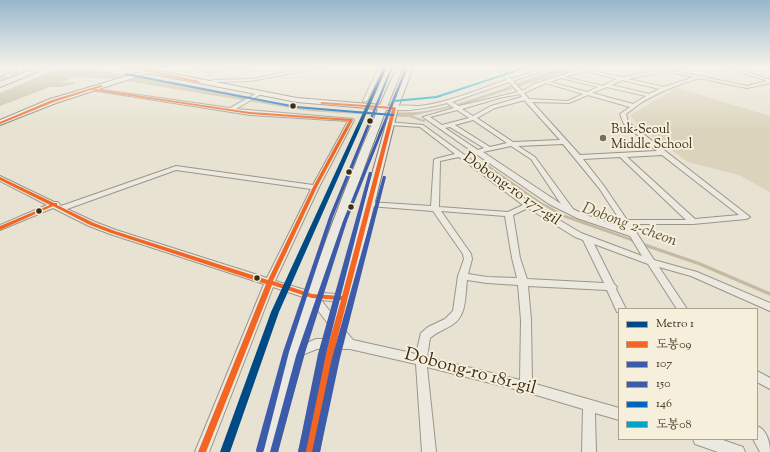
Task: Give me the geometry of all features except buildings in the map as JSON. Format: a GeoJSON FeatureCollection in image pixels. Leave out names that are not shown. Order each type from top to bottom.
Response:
{"type":"FeatureCollection","features":[{"type":"Feature","properties":{"kind":"main road"},"geometry":{"type":"LineString","coordinates":[[0,123],[46,103],[94,88]]}},
{"type":"Feature","properties":{"kind":"main road"},"geometry":{"type":"LineString","coordinates":[[227,88],[257,95],[382,108],[392,115]]}},
{"type":"Feature","properties":{"kind":"main road"},"geometry":{"type":"LineString","coordinates":[[267,452],[293,354],[338,219],[391,88]]}},
{"type":"Feature","properties":{"kind":"main road"},"geometry":{"type":"LineString","coordinates":[[309,452],[341,344],[336,325],[392,115],[402,88]]}},
{"type":"Feature","properties":{"kind":"street"},"geometry":{"type":"LineString","coordinates":[[365,101],[371,88]]}},
{"type":"Feature","properties":{"kind":"street"},"geometry":{"type":"LineString","coordinates":[[392,115],[449,102],[491,88]]}},
{"type":"Feature","properties":{"kind":"street"},"geometry":{"type":"LineString","coordinates":[[515,88],[578,157],[602,187],[632,235],[681,308]]}},
{"type":"Feature","properties":{"kind":"street"},"geometry":{"type":"LineString","coordinates":[[459,108],[530,88]]}},
{"type":"Feature","properties":{"kind":"street"},"geometry":{"type":"LineString","coordinates":[[569,88],[633,106]]}},
{"type":"Feature","properties":{"kind":"street"},"geometry":{"type":"LineString","coordinates":[[440,127],[475,118],[493,107],[526,99],[568,102],[599,88]]}},
{"type":"Feature","properties":{"kind":"street"},"geometry":{"type":"LineString","coordinates":[[614,88],[651,96]]}},
{"type":"Feature","properties":{"kind":"street"},"geometry":{"type":"LineString","coordinates":[[661,88],[665,89]]}},
{"type":"Feature","properties":{"kind":"street"},"geometry":{"type":"LineString","coordinates":[[91,89],[233,109],[351,120],[315,187],[270,282],[202,452]]}},
{"type":"Feature","properties":{"kind":"street"},"geometry":{"type":"LineString","coordinates":[[625,222],[693,222],[746,217],[626,123],[622,114],[633,106],[665,89]]}},
{"type":"Feature","properties":{"kind":"street"},"geometry":{"type":"LineString","coordinates":[[233,109],[257,95]]}},
{"type":"Feature","properties":{"kind":"street"},"geometry":{"type":"LineString","coordinates":[[449,102],[475,118],[538,163],[571,212]]}},
{"type":"Feature","properties":{"kind":"street","name":"Dobong-ro 177-gil"},"geometry":{"type":"LineString","coordinates":[[459,108],[427,116],[428,119],[552,202],[571,212],[632,235]]}},
{"type":"Feature","properties":{"kind":"street","name":"Dobong-ro 177-gil"},"geometry":{"type":"LineString","coordinates":[[392,115],[420,125],[528,206],[587,240],[694,274],[770,307]]}},
{"type":"Feature","properties":{"kind":"street"},"geometry":{"type":"LineString","coordinates":[[451,125],[489,149]]}},
{"type":"Feature","properties":{"kind":"street"},"geometry":{"type":"LineString","coordinates":[[476,152],[512,144],[564,142]]}},
{"type":"Feature","properties":{"kind":"street"},"geometry":{"type":"LineString","coordinates":[[578,157],[663,153]]}},
{"type":"Feature","properties":{"kind":"street"},"geometry":{"type":"LineString","coordinates":[[429,452],[421,360],[426,336],[432,330],[449,322],[458,313],[463,276],[468,259],[467,254],[435,208],[437,160],[461,155]]}},
{"type":"Feature","properties":{"kind":"street"},"geometry":{"type":"LineString","coordinates":[[622,155],[693,222]]}},
{"type":"Feature","properties":{"kind":"street"},"geometry":{"type":"LineString","coordinates":[[0,228],[59,206],[176,168],[315,187]]}},
{"type":"Feature","properties":{"kind":"street"},"geometry":{"type":"LineString","coordinates":[[0,178],[59,206],[92,224],[113,232],[312,296],[344,298]]}},
{"type":"Feature","properties":{"kind":"street"},"geometry":{"type":"LineString","coordinates":[[369,204],[509,214],[528,206]]}},
{"type":"Feature","properties":{"kind":"street"},"geometry":{"type":"LineString","coordinates":[[509,214],[516,258],[523,282],[526,320],[526,387]]}},
{"type":"Feature","properties":{"kind":"street"},"geometry":{"type":"LineString","coordinates":[[587,240],[612,287],[621,308]]}},
{"type":"Feature","properties":{"kind":"street"},"geometry":{"type":"LineString","coordinates":[[463,276],[523,282],[612,287]]}},
{"type":"Feature","properties":{"kind":"street"},"geometry":{"type":"LineString","coordinates":[[312,296],[336,325]]}},
{"type":"Feature","properties":{"kind":"street"},"geometry":{"type":"LineString","coordinates":[[293,354],[316,344],[341,344]]}},
{"type":"Feature","properties":{"kind":"street","name":"Dobong-ro 181-gil"},"geometry":{"type":"LineString","coordinates":[[341,344],[421,360],[526,387],[618,414]]}},
{"type":"Feature","properties":{"kind":"street"},"geometry":{"type":"LineString","coordinates":[[758,377],[770,384]]}},
{"type":"Feature","properties":{"kind":"street"},"geometry":{"type":"LineString","coordinates":[[589,405],[589,452]]}},
{"type":"Feature","properties":{"kind":"street"},"geometry":{"type":"LineString","coordinates":[[758,435],[768,452]]}},
{"type":"Feature","properties":{"kind":"street"},"geometry":{"type":"LineString","coordinates":[[703,440],[738,452]]}},
{"type":"Feature","properties":{"kind":"shaded area"},"geometry":{"type":"Polygon","coordinates":[[[12,88],[47,88],[0,106],[0,93],[12,88]]]}},
{"type":"Feature","properties":{"kind":"shaded area"},"geometry":{"type":"Polygon","coordinates":[[[169,88],[198,88],[266,101],[336,110],[417,112],[455,104],[504,88],[514,88],[462,105],[406,117],[308,111],[169,88]]]}},
{"type":"Feature","properties":{"kind":"shaded area"},"geometry":{"type":"Polygon","coordinates":[[[677,88],[770,116],[770,192],[739,175],[688,162],[639,126],[630,115],[677,88]]]}},
{"type":"Feature","properties":{"kind":"waterway","name":"Dobong 2-cheon"},"geometry":{"type":"LineString","coordinates":[[410,116],[424,121]]}},
{"type":"Feature","properties":{"kind":"waterway","name":"Dobong 2-cheon"},"geometry":{"type":"LineString","coordinates":[[488,166],[492,169]]}},
{"type":"Feature","properties":{"kind":"waterway","name":"Dobong 2-cheon"},"geometry":{"type":"LineString","coordinates":[[490,168],[539,202],[564,216],[635,241],[632,240]]}},
{"type":"Feature","properties":{"kind":"waterway","name":"Dobong 2-cheon"},"geometry":{"type":"LineString","coordinates":[[642,244],[700,264],[770,294]]}},
{"type":"Feature","properties":{"kind":"metro line","name":"1"},"geometry":{"type":"LineString","coordinates":[[225,452],[275,312],[376,88]]}},
{"type":"Feature","properties":{"kind":"transit line","name":"도봉09"},"geometry":{"type":"LineString","coordinates":[[0,123],[53,101],[94,88]]}},
{"type":"Feature","properties":{"kind":"transit line","name":"146"},"geometry":{"type":"LineString","coordinates":[[199,88],[296,107],[393,115]]}},
{"type":"Feature","properties":{"kind":"transit line","name":"150"},"geometry":{"type":"LineString","coordinates":[[260,450],[286,352],[331,217],[383,88]]}},
{"type":"Feature","properties":{"kind":"transit line","name":"107"},"geometry":{"type":"LineString","coordinates":[[274,452],[300,356],[345,221],[399,88]]}},
{"type":"Feature","properties":{"kind":"transit line","name":"도봉08"},"geometry":{"type":"LineString","coordinates":[[394,101],[436,97],[464,88]]}},
{"type":"Feature","properties":{"kind":"transit line","name":"도봉09"},"geometry":{"type":"LineString","coordinates":[[91,89],[250,113],[351,120],[315,187],[270,282],[202,452]]}},
{"type":"Feature","properties":{"kind":"transit line","name":"도봉09"},"geometry":{"type":"LineString","coordinates":[[309,452],[329,356],[394,108],[322,103]]}},
{"type":"Feature","properties":{"kind":"transit line","name":"150"},"geometry":{"type":"LineString","coordinates":[[302,451],[322,354],[370,173]]}},
{"type":"Feature","properties":{"kind":"transit line","name":"107"},"geometry":{"type":"LineString","coordinates":[[316,452],[336,358],[384,177]]}},
{"type":"Feature","properties":{"kind":"transit line","name":"도봉09"},"geometry":{"type":"LineString","coordinates":[[0,178],[92,224],[113,232],[312,296],[344,298]]}},
{"type":"Feature","properties":{"kind":"transit line","name":"도봉09"},"geometry":{"type":"LineString","coordinates":[[0,228],[55,204]]}},
{"type":"Feature","properties":{"kind":"place","name":"Buk-Seoul Middle School"},"geometry":{"type":"Point","coordinates":[603,138]}}]}
